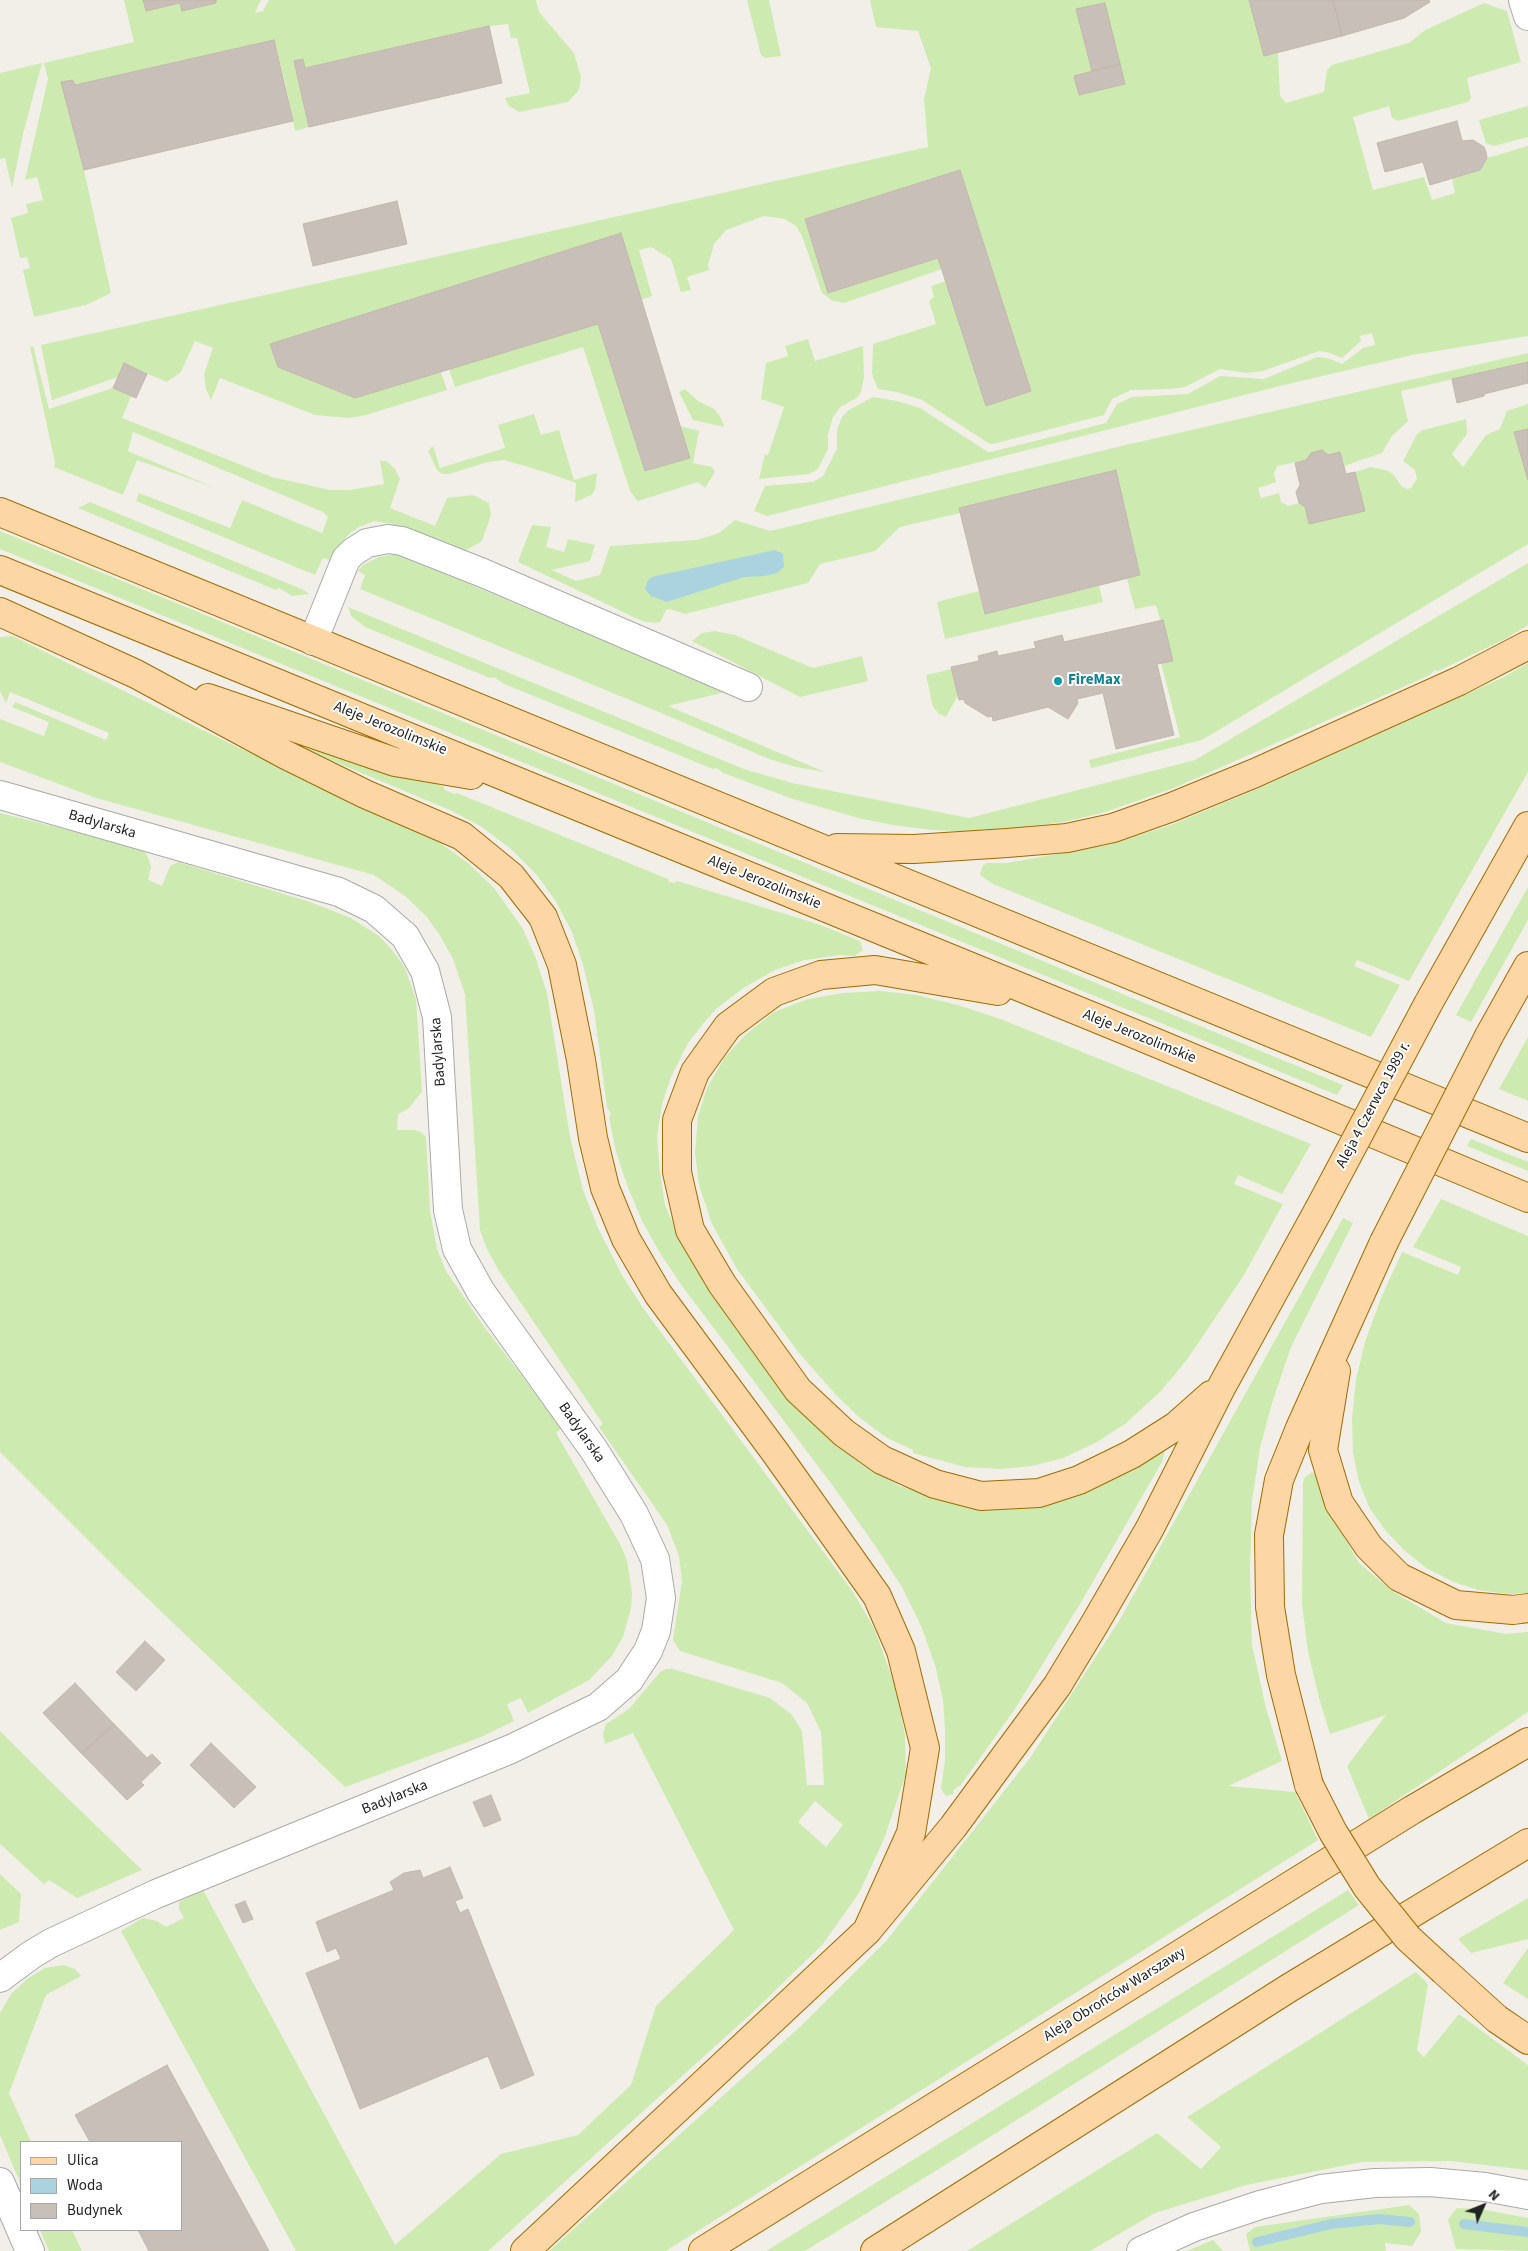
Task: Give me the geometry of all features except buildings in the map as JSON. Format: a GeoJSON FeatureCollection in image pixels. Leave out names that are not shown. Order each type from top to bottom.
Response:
{"type":"FeatureCollection","features":[{"type":"Feature","properties":{"kind":"main road"},"geometry":{"type":"LineString","coordinates":[[0,512],[1528,1138]]}},
{"type":"Feature","properties":{"kind":"main road","name":"Aleje Jerozolimskie"},"geometry":{"type":"LineString","coordinates":[[0,570],[1130,1032],[1528,1198]]}},
{"type":"Feature","properties":{"kind":"main road"},"geometry":{"type":"LineString","coordinates":[[0,612],[136,674],[286,755],[365,794],[418,815],[462,836],[511,876],[543,917],[562,965],[581,1060],[593,1138],[605,1188],[626,1239],[658,1294],[775,1452],[877,1596],[901,1651],[925,1748],[911,1833],[867,1930]]}},
{"type":"Feature","properties":{"kind":"main road"},"geometry":{"type":"LineString","coordinates":[[821,848],[914,849],[1068,838],[1113,828],[1172,807],[1255,773],[1459,681],[1528,645]]}},
{"type":"Feature","properties":{"kind":"main road"},"geometry":{"type":"LineString","coordinates":[[136,674],[395,762],[522,783]]}},
{"type":"Feature","properties":{"kind":"main road","name":"Aleja 4 Czerwca 1989 r."},"geometry":{"type":"LineString","coordinates":[[525,2251],[867,1930],[953,1827],[1057,1686],[1150,1528],[1222,1386],[1428,1004],[1528,826]]}},
{"type":"Feature","properties":{"kind":"main road"},"geometry":{"type":"LineString","coordinates":[[1528,966],[1489,1036],[1384,1242],[1341,1335],[1279,1480],[1269,1535],[1270,1607],[1281,1674],[1310,1785],[1333,1832],[1367,1887],[1408,1938],[1497,2019],[1528,2040]]}},
{"type":"Feature","properties":{"kind":"main road"},"geometry":{"type":"LineString","coordinates":[[1048,1000],[875,970],[822,975],[774,992],[728,1026],[695,1072],[677,1120],[677,1172],[690,1230],[722,1284],[798,1390],[844,1433],[882,1460],[935,1484],[981,1496],[1039,1493],[1079,1480],[1132,1454],[1176,1426],[1222,1386]]}},
{"type":"Feature","properties":{"kind":"main road"},"geometry":{"type":"LineString","coordinates":[[1341,1335],[1324,1450],[1339,1503],[1370,1547],[1399,1577],[1456,1605],[1513,1610],[1528,1608]]}},
{"type":"Feature","properties":{"kind":"main road","name":"Aleja Obrońców Warszawy"},"geometry":{"type":"LineString","coordinates":[[703,2251],[1412,1810],[1528,1742]]}},
{"type":"Feature","properties":{"kind":"main road"},"geometry":{"type":"LineString","coordinates":[[875,2251],[1290,1988],[1528,1844]]}},
{"type":"Feature","properties":{"kind":"street"},"geometry":{"type":"LineString","coordinates":[[1523,0],[1528,16]]}},
{"type":"Feature","properties":{"kind":"street"},"geometry":{"type":"LineString","coordinates":[[313,641],[346,559],[353,552],[368,543],[388,539],[402,541],[483,573],[748,687]]}},
{"type":"Feature","properties":{"kind":"street","name":"Badylarska"},"geometry":{"type":"LineString","coordinates":[[0,795],[339,892],[374,909],[405,936],[425,971],[437,1017],[448,1210],[457,1248],[466,1267],[486,1299],[594,1450],[634,1514],[655,1559],[661,1598],[657,1626],[648,1651],[622,1687],[598,1707],[502,1753],[156,1894],[51,1943],[0,1978]]}},
{"type":"Feature","properties":{"kind":"street"},"geometry":{"type":"LineString","coordinates":[[0,2182],[20,2228]]}},
{"type":"Feature","properties":{"kind":"street"},"geometry":{"type":"LineString","coordinates":[[1141,2251],[1194,2227],[1260,2204],[1322,2189],[1375,2183],[1430,2182],[1486,2187],[1528,2195]]}},
{"type":"Feature","properties":{"kind":"street"},"geometry":{"type":"LineString","coordinates":[[21,2231],[30,2251]]}},
{"type":"Feature","properties":{"kind":"green space"},"geometry":{"type":"Polygon","coordinates":[[[124,0],[143,0],[146,11],[180,3],[182,11],[216,3],[216,0],[261,0],[255,13],[263,11],[269,0],[536,0],[539,12],[574,53],[581,77],[579,90],[568,102],[519,112],[509,106],[505,98],[530,93],[517,38],[511,38],[508,24],[489,26],[305,68],[303,59],[294,61],[309,127],[295,131],[274,40],[75,85],[73,80],[62,82],[84,170],[111,293],[86,305],[34,317],[23,270],[30,268],[27,257],[20,258],[11,218],[28,213],[26,204],[43,200],[37,177],[25,180],[48,79],[44,63],[134,42],[124,0]]]}},
{"type":"Feature","properties":{"kind":"green space"},"geometry":{"type":"Polygon","coordinates":[[[747,0],[769,0],[781,56],[765,58],[761,55],[747,0]]]}},
{"type":"Feature","properties":{"kind":"green space"},"geometry":{"type":"Polygon","coordinates":[[[870,0],[1249,0],[1264,56],[1278,53],[1280,96],[1286,103],[1324,92],[1327,70],[1332,65],[1409,43],[1425,30],[1484,3],[1507,11],[1521,62],[1467,78],[1471,98],[1468,102],[1398,121],[1392,118],[1389,106],[1353,117],[1373,190],[1424,177],[1432,200],[1455,193],[1452,179],[1480,170],[1487,158],[1528,146],[1528,336],[1412,355],[1284,385],[767,516],[754,511],[765,486],[813,482],[823,476],[837,449],[837,429],[842,417],[849,410],[873,397],[897,401],[920,408],[988,452],[991,452],[1106,423],[1117,404],[1132,397],[1188,394],[1220,376],[1264,379],[1317,357],[1327,358],[1342,364],[1363,348],[1375,345],[1372,333],[1360,336],[1361,341],[1342,358],[1319,351],[1263,371],[1247,373],[1220,369],[1185,387],[1131,390],[1112,399],[1104,415],[993,444],[988,443],[922,400],[897,392],[878,389],[872,374],[873,344],[936,324],[929,301],[934,297],[931,286],[946,281],[986,406],[1031,391],[960,170],[805,219],[829,293],[938,258],[942,269],[844,303],[833,301],[822,293],[802,236],[796,226],[785,219],[764,216],[726,230],[714,244],[708,265],[709,270],[687,277],[691,290],[681,292],[671,259],[651,247],[639,250],[652,296],[641,300],[620,233],[271,344],[278,367],[354,398],[441,372],[447,390],[366,415],[349,418],[315,415],[220,378],[211,400],[206,389],[204,374],[213,348],[195,341],[181,372],[167,382],[124,364],[118,377],[52,400],[41,345],[928,147],[924,99],[931,68],[918,31],[876,27],[870,0]]]}},
{"type":"Feature","properties":{"kind":"green space"},"geometry":{"type":"Polygon","coordinates":[[[42,63],[23,134],[12,188],[5,158],[0,159],[0,73],[42,63]]]}},
{"type":"Feature","properties":{"kind":"green space"},"geometry":{"type":"Polygon","coordinates":[[[1528,106],[1528,137],[1494,146],[1486,143],[1479,120],[1528,106]]]}},
{"type":"Feature","properties":{"kind":"green space"},"geometry":{"type":"Polygon","coordinates":[[[598,324],[645,471],[690,458],[680,426],[699,431],[693,463],[712,467],[715,472],[705,488],[698,482],[638,501],[636,499],[630,491],[583,347],[455,387],[449,369],[598,324]]]}},
{"type":"Feature","properties":{"kind":"green space"},"geometry":{"type":"Polygon","coordinates":[[[808,339],[815,361],[863,346],[864,377],[861,392],[857,398],[840,407],[833,417],[828,434],[828,449],[818,469],[809,474],[759,479],[765,454],[768,455],[784,407],[761,399],[766,363],[788,356],[785,346],[808,339]]]}},
{"type":"Feature","properties":{"kind":"green space"},"geometry":{"type":"Polygon","coordinates":[[[33,346],[49,409],[113,388],[131,396],[122,418],[272,477],[330,490],[350,490],[384,484],[380,461],[386,461],[395,469],[400,479],[390,508],[435,526],[447,498],[473,495],[489,503],[491,515],[482,541],[465,551],[396,525],[375,521],[359,527],[350,533],[335,551],[332,561],[323,558],[315,575],[136,501],[139,493],[230,528],[242,500],[322,533],[328,517],[323,512],[133,432],[128,451],[213,487],[137,460],[123,495],[54,467],[55,463],[30,347],[33,346]]]}},
{"type":"Feature","properties":{"kind":"green space"},"geometry":{"type":"Polygon","coordinates":[[[1528,353],[1528,362],[1401,391],[1408,421],[1392,436],[1382,453],[1344,466],[1340,452],[1328,455],[1322,451],[1306,460],[1277,466],[1274,474],[1276,482],[1258,488],[1261,498],[1279,493],[1281,502],[1288,506],[1299,503],[1305,507],[1309,524],[1364,511],[1355,472],[1371,467],[1388,471],[1393,474],[1402,487],[1411,488],[1417,479],[1415,470],[1403,461],[1417,434],[1423,430],[1466,419],[1467,434],[1452,454],[1463,467],[1486,435],[1500,429],[1507,411],[1528,404],[1528,544],[1202,740],[1091,768],[1089,760],[1180,737],[1161,663],[1172,661],[1156,605],[1135,609],[1127,579],[1140,575],[1116,470],[959,508],[960,513],[900,527],[875,551],[820,564],[808,583],[685,614],[670,609],[666,610],[660,622],[654,623],[642,621],[518,562],[532,525],[551,527],[546,547],[564,552],[568,539],[595,545],[590,561],[552,570],[576,581],[600,575],[610,546],[697,540],[719,533],[735,520],[770,531],[1130,444],[1528,353]]]}},
{"type":"Feature","properties":{"kind":"green space"},"geometry":{"type":"Polygon","coordinates":[[[685,389],[698,401],[714,409],[721,418],[724,427],[693,420],[679,392],[685,389]]]}},
{"type":"Feature","properties":{"kind":"green space"},"geometry":{"type":"Polygon","coordinates":[[[534,414],[541,435],[559,430],[574,480],[597,473],[595,490],[591,495],[575,502],[576,483],[504,460],[488,462],[449,474],[442,474],[437,470],[428,451],[433,446],[440,468],[505,448],[498,425],[534,414]]]}},
{"type":"Feature","properties":{"kind":"green space"},"geometry":{"type":"Polygon","coordinates":[[[90,502],[304,590],[309,594],[292,596],[279,588],[276,590],[78,508],[90,502]]]}},
{"type":"Feature","properties":{"kind":"green space"},"geometry":{"type":"Polygon","coordinates":[[[0,531],[1343,1085],[1337,1095],[0,549],[0,531]]]}},
{"type":"Feature","properties":{"kind":"green space"},"geometry":{"type":"Polygon","coordinates":[[[398,554],[725,692],[668,706],[825,772],[796,767],[769,759],[360,589],[365,575],[358,571],[363,565],[379,557],[398,554]]]}},
{"type":"Feature","properties":{"kind":"green space"},"geometry":{"type":"Polygon","coordinates":[[[1528,563],[1528,625],[1505,639],[1438,671],[1435,670],[1430,675],[1174,788],[1102,813],[1064,822],[989,831],[982,829],[980,832],[931,830],[893,825],[858,818],[790,798],[723,773],[717,768],[713,769],[504,684],[494,677],[490,678],[365,627],[351,616],[348,607],[744,769],[792,783],[969,818],[1195,760],[1528,563]]]}},
{"type":"Feature","properties":{"kind":"green space"},"geometry":{"type":"Polygon","coordinates":[[[1099,586],[1103,602],[945,639],[937,602],[979,591],[985,614],[1099,586]]]}},
{"type":"Feature","properties":{"kind":"green space"},"geometry":{"type":"Polygon","coordinates":[[[715,631],[735,635],[813,668],[862,656],[868,681],[800,697],[692,641],[702,633],[715,631]]]}},
{"type":"Feature","properties":{"kind":"green space"},"geometry":{"type":"Polygon","coordinates":[[[13,636],[237,747],[348,795],[351,804],[436,840],[468,863],[495,889],[523,929],[535,956],[547,993],[570,1137],[583,1190],[598,1228],[622,1275],[643,1308],[853,1592],[874,1628],[896,1688],[905,1735],[906,1774],[884,1839],[859,1893],[823,1944],[751,2014],[488,2251],[296,2251],[121,1931],[143,1918],[157,1921],[166,1927],[184,1918],[179,1909],[179,1902],[203,1890],[395,2245],[501,2154],[578,2135],[631,2085],[656,2006],[734,1930],[633,1733],[605,1744],[603,1734],[606,1724],[629,1709],[660,1672],[666,1669],[673,1669],[770,1698],[792,1715],[802,1731],[807,1785],[824,1785],[821,1732],[807,1703],[782,1683],[680,1651],[673,1640],[682,1581],[679,1556],[667,1525],[599,1427],[603,1424],[499,1271],[487,1249],[480,1230],[465,994],[453,959],[427,917],[405,896],[374,875],[96,798],[0,762],[0,719],[44,736],[49,722],[12,707],[15,702],[106,740],[109,733],[10,692],[6,703],[0,691],[0,637],[13,636]],[[815,1801],[798,1822],[826,1847],[843,1825],[815,1801]]]}},
{"type":"Feature","properties":{"kind":"green space"},"geometry":{"type":"Polygon","coordinates":[[[1528,663],[1528,772],[1409,981],[1357,960],[1354,966],[1400,985],[1371,1037],[993,884],[980,875],[982,867],[986,863],[1007,863],[1108,845],[1171,825],[1262,787],[1506,676],[1528,663]]]}},
{"type":"Feature","properties":{"kind":"green space"},"geometry":{"type":"Polygon","coordinates":[[[952,669],[958,695],[946,717],[939,714],[933,707],[926,675],[952,669]]]}},
{"type":"Feature","properties":{"kind":"green space"},"geometry":{"type":"Polygon","coordinates":[[[271,735],[370,756],[444,787],[445,790],[454,794],[457,793],[668,879],[669,882],[674,883],[677,881],[818,924],[860,941],[863,950],[855,956],[839,955],[805,960],[775,970],[745,987],[717,1008],[703,1024],[688,1043],[671,1077],[662,1104],[657,1137],[665,1205],[682,1245],[710,1292],[788,1396],[820,1431],[864,1466],[900,1486],[946,1501],[984,1505],[1164,1447],[1165,1451],[1162,1462],[1080,1604],[1013,1712],[960,1786],[953,1791],[954,1794],[946,1796],[941,1789],[945,1760],[945,1730],[943,1700],[935,1665],[921,1626],[902,1587],[833,1486],[682,1286],[642,1221],[616,1152],[609,1117],[611,1114],[607,1107],[594,1010],[583,965],[572,932],[555,900],[536,874],[512,850],[482,827],[450,810],[271,735]]]}},
{"type":"Feature","properties":{"kind":"green space"},"geometry":{"type":"Polygon","coordinates":[[[0,813],[141,848],[147,855],[151,867],[148,880],[162,886],[170,866],[178,862],[310,902],[351,918],[379,936],[405,968],[416,999],[422,1092],[408,1109],[398,1114],[397,1130],[414,1130],[421,1132],[426,1137],[430,1211],[437,1249],[446,1271],[485,1328],[562,1428],[556,1433],[620,1544],[627,1560],[632,1593],[631,1608],[623,1637],[612,1656],[589,1680],[528,1713],[521,1698],[507,1704],[514,1721],[481,1737],[345,1787],[126,1578],[0,1452],[0,813]]]}},
{"type":"Feature","properties":{"kind":"green space"},"geometry":{"type":"Polygon","coordinates":[[[1528,887],[1528,920],[1471,1022],[1456,1015],[1528,887]]]}},
{"type":"Feature","properties":{"kind":"green space"},"geometry":{"type":"Polygon","coordinates":[[[880,991],[916,995],[958,1005],[1003,1020],[1311,1144],[1282,1194],[1238,1175],[1234,1184],[1283,1204],[1244,1275],[1186,1361],[1160,1392],[1125,1424],[1097,1442],[1063,1458],[1032,1466],[1001,1469],[965,1467],[913,1453],[913,1450],[887,1438],[860,1418],[836,1395],[799,1353],[737,1269],[712,1224],[699,1185],[695,1153],[698,1116],[707,1088],[725,1057],[745,1035],[774,1012],[808,999],[843,993],[880,991]]]}},
{"type":"Feature","properties":{"kind":"green space"},"geometry":{"type":"Polygon","coordinates":[[[1528,1037],[1528,1101],[1499,1089],[1528,1037]]]}},
{"type":"Feature","properties":{"kind":"green space"},"geometry":{"type":"Polygon","coordinates":[[[1471,1139],[1528,1162],[1528,1171],[1467,1146],[1471,1139]]]}},
{"type":"Feature","properties":{"kind":"green space"},"geometry":{"type":"Polygon","coordinates":[[[1441,1199],[1528,1236],[1528,1593],[1508,1594],[1478,1590],[1454,1582],[1426,1568],[1404,1550],[1386,1531],[1370,1509],[1359,1482],[1353,1453],[1352,1418],[1356,1379],[1365,1342],[1381,1298],[1402,1252],[1458,1275],[1461,1267],[1413,1247],[1441,1199]]]}},
{"type":"Feature","properties":{"kind":"green space"},"geometry":{"type":"Polygon","coordinates":[[[1343,1218],[1353,1223],[1291,1347],[1272,1403],[1260,1448],[1252,1501],[1250,1569],[1252,1645],[1266,1708],[1282,1761],[1228,1786],[1295,1792],[1318,1840],[666,2251],[549,2251],[802,2025],[887,1940],[1030,1758],[1119,1621],[1343,1218]]]}},
{"type":"Feature","properties":{"kind":"green space"},"geometry":{"type":"Polygon","coordinates":[[[1312,1472],[1318,1477],[1320,1489],[1334,1520],[1359,1563],[1392,1591],[1446,1623],[1506,1634],[1528,1632],[1528,1712],[1369,1819],[1347,1766],[1386,1715],[1330,1734],[1319,1698],[1308,1652],[1302,1604],[1303,1483],[1304,1478],[1312,1472]]]}},
{"type":"Feature","properties":{"kind":"green space"},"geometry":{"type":"Polygon","coordinates":[[[0,1731],[142,1870],[77,1898],[49,1880],[44,1884],[0,1844],[0,1731]]]}},
{"type":"Feature","properties":{"kind":"green space"},"geometry":{"type":"Polygon","coordinates":[[[0,1874],[21,1894],[19,1922],[0,1930],[0,1874]]]}},
{"type":"Feature","properties":{"kind":"green space"},"geometry":{"type":"Polygon","coordinates":[[[1348,1890],[1359,1905],[942,2167],[805,2251],[766,2251],[1348,1890]]]}},
{"type":"Feature","properties":{"kind":"green space"},"geometry":{"type":"Polygon","coordinates":[[[1528,1898],[1528,1939],[1471,1953],[1458,1939],[1528,1898]]]}},
{"type":"Feature","properties":{"kind":"green space"},"geometry":{"type":"Polygon","coordinates":[[[1528,1948],[1528,1999],[1503,1983],[1528,1948]]]}},
{"type":"Feature","properties":{"kind":"green space"},"geometry":{"type":"Polygon","coordinates":[[[64,1965],[75,1969],[81,1976],[46,1995],[9,2093],[31,2141],[20,2141],[20,2183],[0,2135],[0,2013],[11,1994],[27,1979],[45,1968],[64,1965]]]}},
{"type":"Feature","properties":{"kind":"green space"},"geometry":{"type":"Polygon","coordinates":[[[1416,1972],[1428,1984],[1417,2050],[1424,2057],[1459,2014],[1528,2065],[1528,2170],[1451,2161],[1362,2162],[1246,2185],[1155,2213],[1090,2251],[967,2251],[1157,2133],[1201,2169],[1221,2147],[1187,2117],[1416,1972]]]}},
{"type":"Feature","properties":{"kind":"green space"},"geometry":{"type":"Polygon","coordinates":[[[1409,2205],[1419,2214],[1421,2232],[1412,2246],[1385,2243],[1386,2251],[1250,2251],[1246,2234],[1255,2227],[1409,2205]]]}},
{"type":"Feature","properties":{"kind":"green space"},"geometry":{"type":"Polygon","coordinates":[[[1457,2208],[1480,2209],[1528,2218],[1528,2251],[1456,2249],[1448,2219],[1457,2208]]]}},
{"type":"Feature","properties":{"kind":"green space"},"geometry":{"type":"Polygon","coordinates":[[[40,2231],[72,2231],[82,2251],[49,2251],[40,2231]]]}},
{"type":"Feature","properties":{"kind":"green space"},"geometry":{"type":"Polygon","coordinates":[[[1213,2240],[1223,2251],[1187,2251],[1213,2240]]]}},
{"type":"Feature","properties":{"kind":"water"},"geometry":{"type":"Polygon","coordinates":[[[775,550],[783,554],[784,567],[777,573],[765,576],[744,577],[667,602],[651,596],[645,589],[648,580],[652,577],[775,550]]]}},
{"type":"Feature","properties":{"kind":"waterway"},"geometry":{"type":"LineString","coordinates":[[1257,2242],[1331,2224],[1379,2219],[1410,2222]]}},
{"type":"Feature","properties":{"kind":"waterway"},"geometry":{"type":"LineString","coordinates":[[1464,2224],[1528,2232]]}},
{"type":"Feature","properties":{"kind":"place","name":"FireMax"},"geometry":{"type":"Point","coordinates":[1058,681]}}]}
